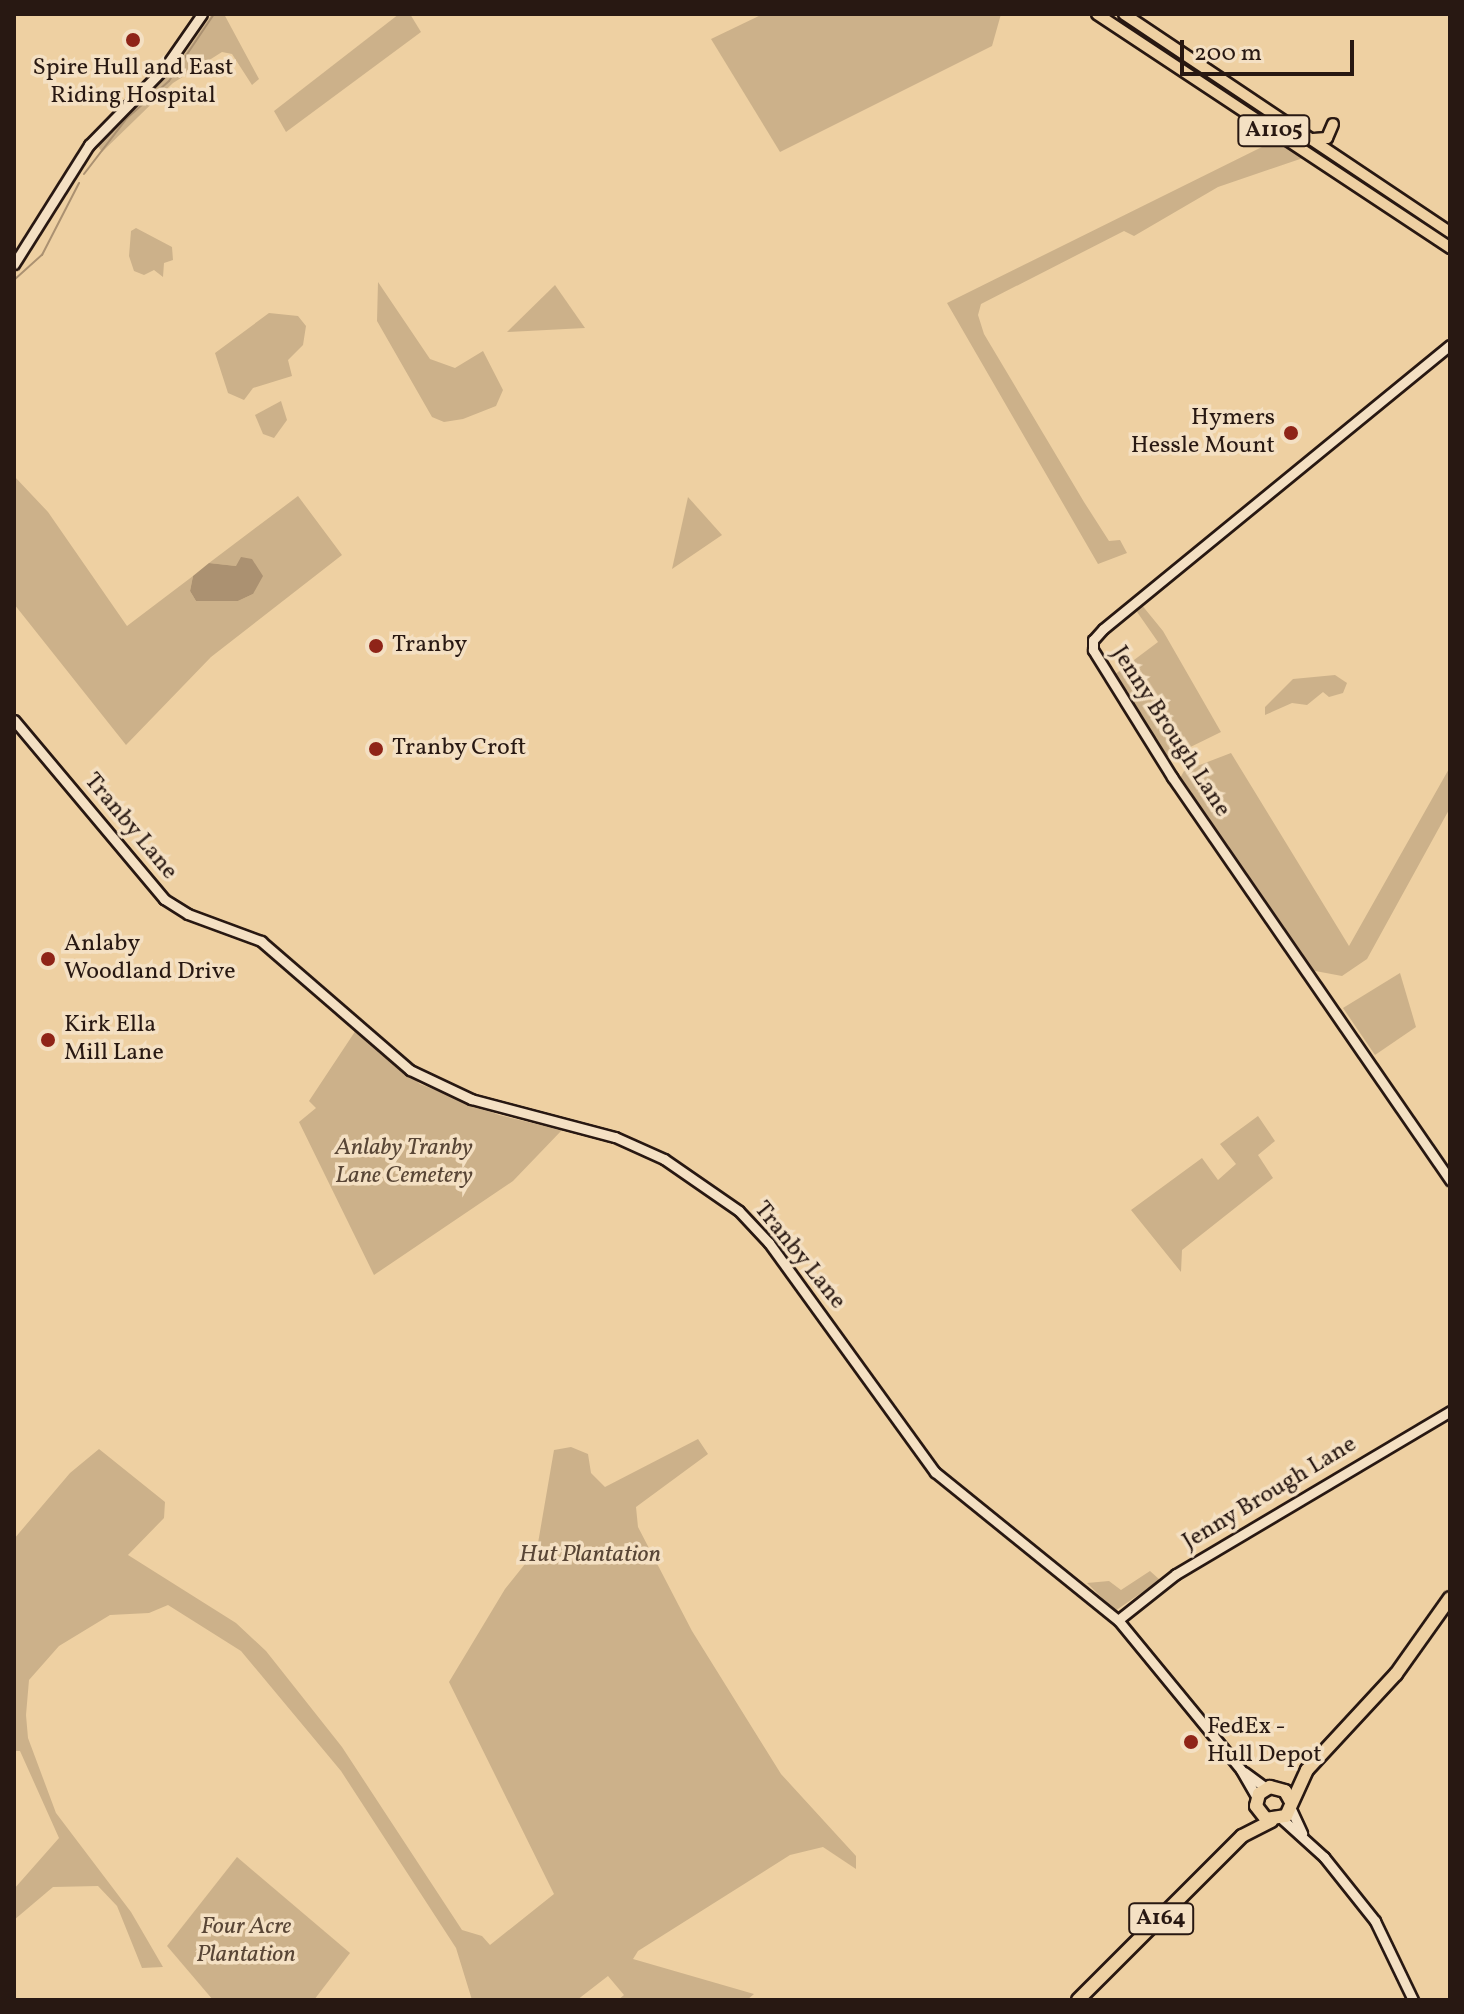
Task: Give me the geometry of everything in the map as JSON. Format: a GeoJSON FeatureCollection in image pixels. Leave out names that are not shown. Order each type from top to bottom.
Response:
{"type":"FeatureCollection","features":[{"type":"Feature","properties":{"kind":"highway","name":"A164"},"geometry":{"type":"LineString","coordinates":[[1242,1836],[1276,1820],[1290,1803],[1307,1770],[1396,1674],[1450,1598]]}},
{"type":"Feature","properties":{"kind":"highway","name":"A164"},"geometry":{"type":"LineString","coordinates":[[1078,2000],[1242,1836],[1264,1795],[1307,1770]]}},
{"type":"Feature","properties":{"kind":"highway"},"geometry":{"type":"LineString","coordinates":[[1264,1795],[1290,1803]]}},
{"type":"Feature","properties":{"kind":"highway"},"geometry":{"type":"LineString","coordinates":[[1264,1795],[1276,1820]]}},
{"type":"Feature","properties":{"kind":"main road"},"geometry":{"type":"LineString","coordinates":[[14,264],[89,145],[166,66],[202,14]]}},
{"type":"Feature","properties":{"kind":"main road","name":"A1105"},"geometry":{"type":"LineString","coordinates":[[1097,14],[1450,248]]}},
{"type":"Feature","properties":{"kind":"main road","name":"A1105"},"geometry":{"type":"LineString","coordinates":[[1124,14],[1450,232]]}},
{"type":"Feature","properties":{"kind":"main road"},"geometry":{"type":"LineString","coordinates":[[1311,139],[1327,138],[1333,124]]}},
{"type":"Feature","properties":{"kind":"main road","name":"Jenny Brough Lane"},"geometry":{"type":"LineString","coordinates":[[1450,345],[1405,377],[1093,640],[1093,650],[1172,777],[1450,1180]]}},
{"type":"Feature","properties":{"kind":"main road","name":"Tranby Lane"},"geometry":{"type":"LineString","coordinates":[[14,720],[164,899],[188,914],[261,941],[410,1070],[471,1099],[615,1137],[664,1159],[731,1204],[769,1243],[935,1472],[1118,1620],[1264,1795]]}},
{"type":"Feature","properties":{"kind":"main road","name":"Jenny Brough Lane"},"geometry":{"type":"LineString","coordinates":[[1118,1620],[1166,1580],[1450,1411]]}},
{"type":"Feature","properties":{"kind":"main road"},"geometry":{"type":"LineString","coordinates":[[1290,1803],[1303,1835],[1375,1921],[1413,2000]]}},
{"type":"Feature","properties":{"kind":"main road"},"geometry":{"type":"LineString","coordinates":[[1276,1820],[1303,1835]]}},
{"type":"Feature","properties":{"kind":"green space"},"geometry":{"type":"Polygon","coordinates":[[[212,14],[224,14],[259,79],[252,85],[232,54],[222,52],[173,83],[102,152],[97,145],[172,72],[212,14]]]}},
{"type":"Feature","properties":{"kind":"green space"},"geometry":{"type":"Polygon","coordinates":[[[399,14],[410,14],[421,32],[286,132],[274,111],[399,14]]]}},
{"type":"Feature","properties":{"kind":"green space"},"geometry":{"type":"Polygon","coordinates":[[[763,14],[1001,14],[992,46],[780,152],[711,39],[763,14]]]}},
{"type":"Feature","properties":{"kind":"green space"},"geometry":{"type":"Polygon","coordinates":[[[1278,139],[1303,158],[1218,187],[1134,236],[1124,231],[981,304],[978,315],[984,334],[1109,541],[1120,540],[1127,553],[1098,564],[947,303],[1278,139]]]}},
{"type":"Feature","properties":{"kind":"green space"},"geometry":{"type":"Polygon","coordinates":[[[136,228],[172,247],[173,260],[164,263],[163,277],[154,270],[144,275],[134,271],[129,256],[131,231],[136,228]]]}},
{"type":"Feature","properties":{"kind":"green space"},"geometry":{"type":"Polygon","coordinates":[[[378,282],[430,359],[455,368],[483,351],[503,390],[496,406],[463,419],[444,422],[432,417],[377,321],[378,282]]]}},
{"type":"Feature","properties":{"kind":"green space"},"geometry":{"type":"Polygon","coordinates":[[[555,285],[585,328],[507,332],[555,285]]]}},
{"type":"Feature","properties":{"kind":"green space"},"geometry":{"type":"Polygon","coordinates":[[[269,313],[298,316],[306,326],[303,345],[288,360],[292,376],[253,388],[244,400],[228,393],[215,353],[269,313]]]}},
{"type":"Feature","properties":{"kind":"green space"},"geometry":{"type":"Polygon","coordinates":[[[281,401],[287,420],[274,438],[263,434],[255,415],[281,401]]]}},
{"type":"Feature","properties":{"kind":"green space"},"geometry":{"type":"Polygon","coordinates":[[[14,476],[48,512],[127,626],[193,576],[190,591],[196,601],[238,601],[253,594],[236,566],[209,563],[298,496],[342,555],[211,657],[126,745],[14,604],[14,476]]]}},
{"type":"Feature","properties":{"kind":"green space"},"geometry":{"type":"Polygon","coordinates":[[[688,497],[722,535],[672,569],[688,497]]]}},
{"type":"Feature","properties":{"kind":"green space"},"geometry":{"type":"Polygon","coordinates":[[[1141,604],[1163,631],[1221,732],[1164,760],[1110,678],[1158,642],[1135,609],[1141,604]]]}},
{"type":"Feature","properties":{"kind":"green space"},"geometry":{"type":"Polygon","coordinates":[[[1335,675],[1347,683],[1343,693],[1329,697],[1323,692],[1307,705],[1292,703],[1265,715],[1265,707],[1293,679],[1335,675]]]}},
{"type":"Feature","properties":{"kind":"green space"},"geometry":{"type":"Polygon","coordinates":[[[1231,753],[1349,946],[1450,767],[1450,808],[1367,959],[1342,976],[1310,970],[1179,780],[1184,771],[1231,753]]]}},
{"type":"Feature","properties":{"kind":"green space"},"geometry":{"type":"Polygon","coordinates":[[[1400,973],[1416,1027],[1375,1055],[1343,1008],[1400,973]]]}},
{"type":"Feature","properties":{"kind":"green space","name":"Anlaby Tranby Lane Cemetery"},"geometry":{"type":"Polygon","coordinates":[[[356,1030],[420,1084],[499,1115],[562,1130],[513,1181],[374,1275],[299,1122],[316,1108],[309,1101],[356,1030]]]}},
{"type":"Feature","properties":{"kind":"green space"},"geometry":{"type":"Polygon","coordinates":[[[1258,1116],[1275,1141],[1258,1155],[1273,1178],[1182,1250],[1181,1272],[1131,1210],[1202,1158],[1218,1180],[1236,1164],[1220,1144],[1258,1116]]]}},
{"type":"Feature","properties":{"kind":"green space","name":"Hut Plantation"},"geometry":{"type":"Polygon","coordinates":[[[698,1439],[708,1454],[636,1507],[638,1527],[692,1631],[781,1774],[856,1856],[856,1869],[823,1847],[790,1855],[638,1951],[633,1959],[754,1994],[747,2000],[618,2000],[624,1995],[608,1976],[577,2000],[472,2000],[456,1948],[341,1771],[241,1651],[168,1605],[149,1613],[110,1615],[59,1646],[29,1680],[26,1715],[28,1738],[56,1813],[131,1912],[163,1967],[142,1968],[117,1906],[98,1886],[53,1887],[14,1920],[14,1889],[59,1838],[20,1751],[14,1751],[14,1539],[70,1473],[99,1449],[165,1502],[164,1518],[128,1555],[236,1623],[266,1651],[342,1747],[462,1930],[482,1936],[490,1945],[554,1894],[449,1682],[505,1589],[537,1549],[554,1450],[571,1447],[588,1454],[591,1473],[605,1487],[698,1439]]]}},
{"type":"Feature","properties":{"kind":"green space"},"geometry":{"type":"Polygon","coordinates":[[[1150,1571],[1160,1580],[1115,1611],[1087,1583],[1109,1581],[1121,1590],[1150,1571]]]}},
{"type":"Feature","properties":{"kind":"green space","name":"Four Acre Plantation"},"geometry":{"type":"Polygon","coordinates":[[[237,1857],[350,1953],[314,2000],[213,2000],[167,1946],[237,1857]]]}},
{"type":"Feature","properties":{"kind":"shaded area"},"geometry":{"type":"Polygon","coordinates":[[[241,557],[252,559],[263,576],[253,594],[238,601],[196,601],[190,591],[193,576],[209,563],[236,566],[241,557]]]}},
{"type":"Feature","properties":{"kind":"waterway"},"geometry":{"type":"LineString","coordinates":[[84,174],[127,118],[169,81],[214,14]]}},
{"type":"Feature","properties":{"kind":"waterway"},"geometry":{"type":"LineString","coordinates":[[14,280],[42,255],[79,183]]}},
{"type":"Feature","properties":{"kind":"place","name":"Spire Hull and East Riding Hospital"},"geometry":{"type":"Point","coordinates":[133,40]}},
{"type":"Feature","properties":{"kind":"place","name":"Hymers Hessle Mount"},"geometry":{"type":"Point","coordinates":[1291,433]}},
{"type":"Feature","properties":{"kind":"place","name":"Tranby"},"geometry":{"type":"Point","coordinates":[376,646]}},
{"type":"Feature","properties":{"kind":"place","name":"Tranby Croft"},"geometry":{"type":"Point","coordinates":[376,749]}},
{"type":"Feature","properties":{"kind":"place","name":"Anlaby Woodland Drive"},"geometry":{"type":"Point","coordinates":[48,959]}},
{"type":"Feature","properties":{"kind":"place","name":"Kirk Ella Mill Lane"},"geometry":{"type":"Point","coordinates":[48,1040]}},
{"type":"Feature","properties":{"kind":"place","name":"FedEx - Hull Depot"},"geometry":{"type":"Point","coordinates":[1191,1742]}}]}
